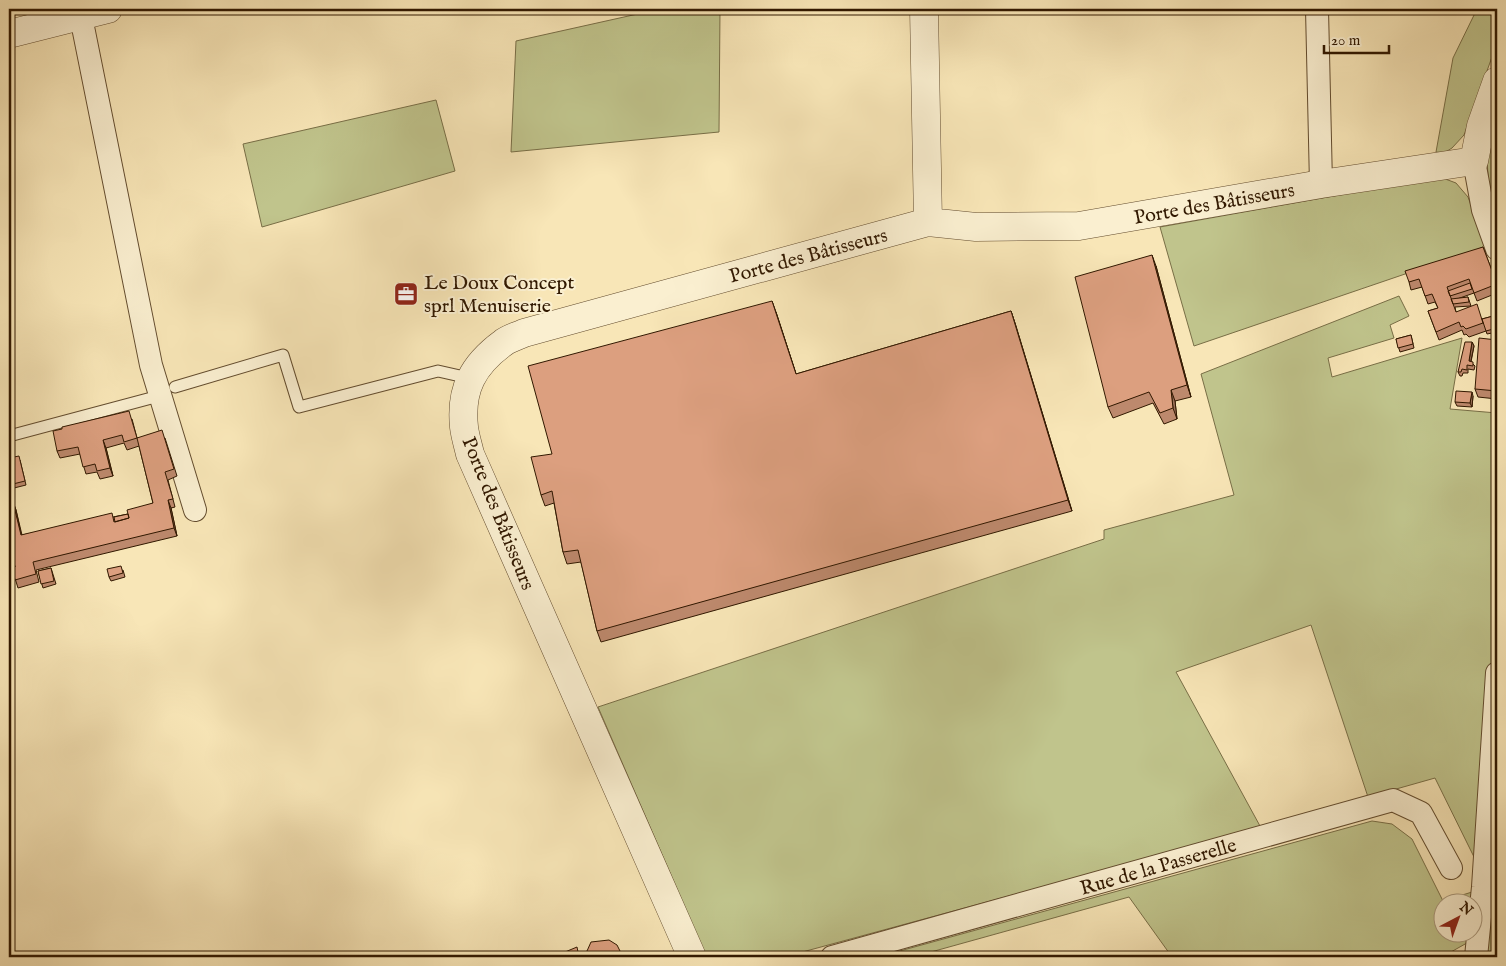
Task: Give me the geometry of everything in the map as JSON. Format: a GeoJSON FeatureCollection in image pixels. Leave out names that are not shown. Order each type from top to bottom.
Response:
{"type":"FeatureCollection","features":[{"type":"Feature","properties":{"kind":"street"},"geometry":{"type":"LineString","coordinates":[[9,34],[108,9]]}},
{"type":"Feature","properties":{"kind":"street"},"geometry":{"type":"LineString","coordinates":[[924,9],[928,222]]}},
{"type":"Feature","properties":{"kind":"street","name":"Porte des Bâtisseurs"},"geometry":{"type":"LineString","coordinates":[[1317,9],[1321,184]]}},
{"type":"Feature","properties":{"kind":"street"},"geometry":{"type":"LineString","coordinates":[[81,17],[142,326],[167,391],[195,510]]}},
{"type":"Feature","properties":{"kind":"street"},"geometry":{"type":"LineString","coordinates":[[1497,81],[1481,126],[1474,161],[1482,210],[1497,249]]}},
{"type":"Feature","properties":{"kind":"street","name":"Porte des Bâtisseurs"},"geometry":{"type":"LineString","coordinates":[[692,957],[470,454],[464,428],[463,405],[469,378],[485,359],[504,342],[524,333],[928,222],[976,227],[1079,226],[1321,184],[1474,161]]}},
{"type":"Feature","properties":{"kind":"street"},"geometry":{"type":"LineString","coordinates":[[1476,957],[1484,877],[1497,673]]}},
{"type":"Feature","properties":{"kind":"street","name":"Rue de la Passerelle"},"geometry":{"type":"LineString","coordinates":[[832,957],[1393,800],[1421,813],[1451,868]]}},
{"type":"Feature","properties":{"kind":"lane"},"geometry":{"type":"LineString","coordinates":[[9,436],[167,391],[283,355],[299,407],[438,371],[469,378]]}},
{"type":"Feature","properties":{"kind":"green space"},"geometry":{"type":"Polygon","coordinates":[[[660,9],[720,9],[719,132],[511,152],[516,41],[660,9]]]}},
{"type":"Feature","properties":{"kind":"green space"},"geometry":{"type":"Polygon","coordinates":[[[1477,9],[1497,9],[1497,43],[1464,135],[1452,148],[1444,153],[1436,152],[1453,58],[1477,9]]]}},
{"type":"Feature","properties":{"kind":"green space"},"geometry":{"type":"Polygon","coordinates":[[[436,100],[455,171],[262,227],[243,144],[436,100]]]}},
{"type":"Feature","properties":{"kind":"green space"},"geometry":{"type":"Polygon","coordinates":[[[1497,110],[1497,233],[1489,193],[1487,159],[1497,110]]]}},
{"type":"Feature","properties":{"kind":"green space"},"geometry":{"type":"Polygon","coordinates":[[[1440,177],[1456,183],[1468,197],[1488,251],[1408,273],[1194,346],[1160,227],[1440,177]]]}},
{"type":"Feature","properties":{"kind":"green space"},"geometry":{"type":"Polygon","coordinates":[[[1399,296],[1409,316],[1390,325],[1394,338],[1328,358],[1332,377],[1462,338],[1450,409],[1497,413],[1497,588],[1477,894],[1466,894],[1472,892],[1475,859],[1435,778],[1368,797],[1311,625],[1176,672],[1260,826],[784,957],[706,956],[598,707],[1104,539],[1104,530],[1234,495],[1201,374],[1399,296]]]}},
{"type":"Feature","properties":{"kind":"green space"},"geometry":{"type":"Polygon","coordinates":[[[1497,768],[1497,901],[1491,957],[1479,957],[1480,944],[1484,944],[1484,904],[1497,768]]]}},
{"type":"Feature","properties":{"kind":"green space"},"geometry":{"type":"Polygon","coordinates":[[[1372,821],[1392,824],[1412,839],[1440,894],[1434,894],[1434,944],[1465,944],[1442,957],[1172,957],[1129,897],[913,957],[878,957],[1372,821]]]}},
{"type":"Feature","properties":{"kind":"building"},"geometry":{"type":"Polygon","coordinates":[[[1483,247],[1497,284],[1474,293],[1469,279],[1447,287],[1456,312],[1477,304],[1483,323],[1466,329],[1463,326],[1461,327],[1459,322],[1436,332],[1428,311],[1438,308],[1432,294],[1425,296],[1419,279],[1409,282],[1405,271],[1483,247]]]}},
{"type":"Feature","properties":{"kind":"building"},"geometry":{"type":"Polygon","coordinates":[[[1152,255],[1187,385],[1171,390],[1173,408],[1160,413],[1149,392],[1108,407],[1075,277],[1152,255]]]}},
{"type":"Feature","properties":{"kind":"building"},"geometry":{"type":"Polygon","coordinates":[[[1470,283],[1472,289],[1450,296],[1448,291],[1470,283]]]}},
{"type":"Feature","properties":{"kind":"building"},"geometry":{"type":"Polygon","coordinates":[[[1468,297],[1469,302],[1453,304],[1451,299],[1468,297]]]}},
{"type":"Feature","properties":{"kind":"building"},"geometry":{"type":"Polygon","coordinates":[[[772,301],[796,374],[1011,311],[1068,500],[597,631],[578,550],[563,552],[552,491],[541,495],[531,457],[552,454],[528,366],[772,301]]]}},
{"type":"Feature","properties":{"kind":"building"},"geometry":{"type":"Polygon","coordinates":[[[1497,315],[1497,328],[1486,331],[1482,319],[1497,315]]]}},
{"type":"Feature","properties":{"kind":"building"},"geometry":{"type":"Polygon","coordinates":[[[1411,335],[1413,344],[1398,348],[1396,339],[1411,335]]]}},
{"type":"Feature","properties":{"kind":"building"},"geometry":{"type":"Polygon","coordinates":[[[1479,338],[1497,340],[1497,391],[1475,389],[1479,338]]]}},
{"type":"Feature","properties":{"kind":"building"},"geometry":{"type":"Polygon","coordinates":[[[1465,342],[1472,342],[1469,361],[1473,362],[1473,366],[1467,365],[1467,370],[1462,369],[1461,372],[1458,372],[1465,342]]]}},
{"type":"Feature","properties":{"kind":"building"},"geometry":{"type":"Polygon","coordinates":[[[1456,391],[1472,392],[1470,403],[1455,402],[1456,391]]]}},
{"type":"Feature","properties":{"kind":"building"},"geometry":{"type":"Polygon","coordinates":[[[129,411],[137,438],[124,442],[122,435],[103,440],[110,468],[97,471],[95,464],[83,467],[78,447],[57,451],[53,431],[62,429],[62,427],[129,411]]]}},
{"type":"Feature","properties":{"kind":"building"},"geometry":{"type":"Polygon","coordinates":[[[162,430],[174,469],[165,472],[173,499],[168,500],[174,528],[33,562],[36,574],[15,580],[12,567],[15,567],[9,547],[9,503],[13,502],[21,535],[112,513],[114,522],[129,518],[127,510],[153,503],[137,438],[162,430]]]}},
{"type":"Feature","properties":{"kind":"building"},"geometry":{"type":"Polygon","coordinates":[[[19,456],[25,481],[9,485],[9,458],[19,456]]]}},
{"type":"Feature","properties":{"kind":"building"},"geometry":{"type":"Polygon","coordinates":[[[128,514],[129,518],[115,522],[114,517],[128,514]]]}},
{"type":"Feature","properties":{"kind":"building"},"geometry":{"type":"Polygon","coordinates":[[[9,551],[11,551],[15,567],[12,567],[13,571],[9,572],[9,551]]]}},
{"type":"Feature","properties":{"kind":"building"},"geometry":{"type":"Polygon","coordinates":[[[121,566],[123,573],[109,577],[107,569],[121,566]]]}},
{"type":"Feature","properties":{"kind":"building"},"geometry":{"type":"Polygon","coordinates":[[[51,568],[54,581],[41,584],[38,571],[51,568]]]}},
{"type":"Feature","properties":{"kind":"building"},"geometry":{"type":"Polygon","coordinates":[[[609,940],[617,945],[623,957],[579,957],[587,951],[591,942],[609,940]]]}},
{"type":"Feature","properties":{"kind":"building"},"geometry":{"type":"Polygon","coordinates":[[[577,947],[579,957],[553,957],[577,947]]]}},
{"type":"Feature","properties":{"kind":"place","name":"Le Doux Concept sprl Menuiserie"},"geometry":{"type":"Point","coordinates":[406,294]}}]}
